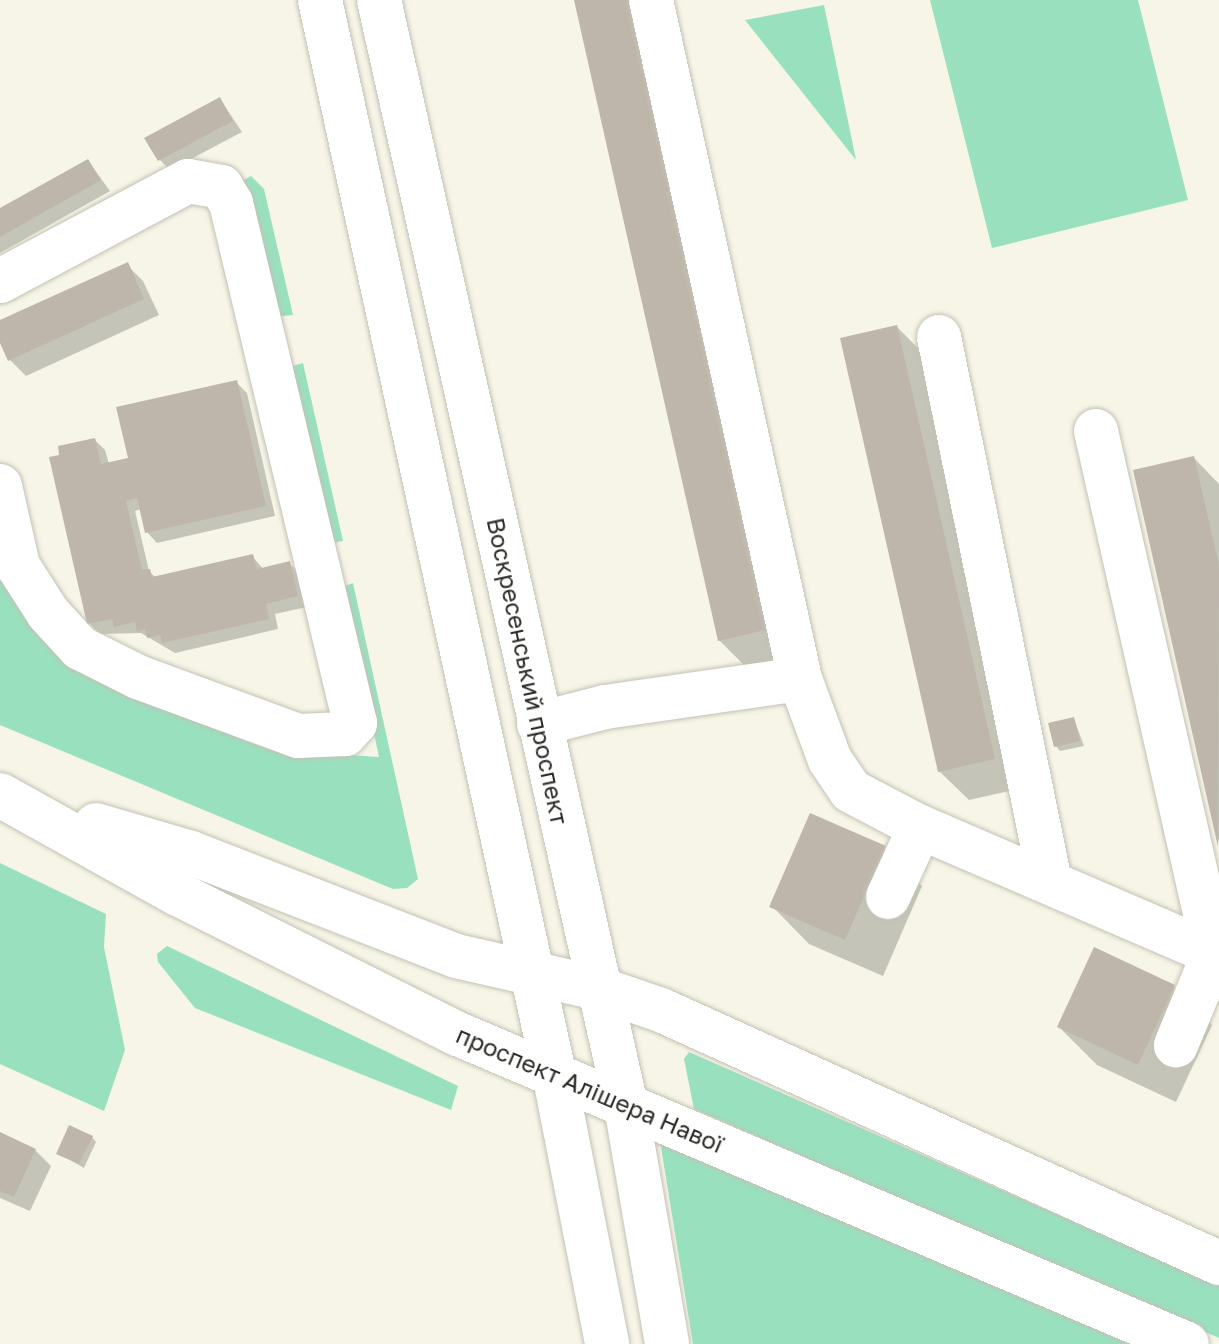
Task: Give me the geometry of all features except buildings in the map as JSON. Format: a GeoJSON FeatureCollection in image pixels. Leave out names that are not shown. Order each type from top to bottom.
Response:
{"type":"FeatureCollection","features":[{"type":"Feature","properties":{"kind":"main road"},"geometry":{"type":"LineString","coordinates":[[320,0],[533,974],[607,1344]]}},
{"type":"Feature","properties":{"kind":"main road","name":"Воскресенський проспект"},"geometry":{"type":"LineString","coordinates":[[379,0],[597,988],[626,1106],[667,1344]]}},
{"type":"Feature","properties":{"kind":"main road"},"geometry":{"type":"LineString","coordinates":[[651,0],[800,679],[830,760],[851,791],[920,827],[1216,954]]}},
{"type":"Feature","properties":{"kind":"main road"},"geometry":{"type":"LineString","coordinates":[[0,281],[188,181],[221,187],[231,203],[355,723],[345,734],[298,736],[138,677],[80,648],[48,613],[18,566],[0,486]]}},
{"type":"Feature","properties":{"kind":"main road"},"geometry":{"type":"LineString","coordinates":[[939,337],[1050,882]]}},
{"type":"Feature","properties":{"kind":"main road"},"geometry":{"type":"LineString","coordinates":[[1096,431],[1216,954],[1176,1045]]}},
{"type":"Feature","properties":{"kind":"main road"},"geometry":{"type":"LineString","coordinates":[[539,724],[605,707],[800,679]]}},
{"type":"Feature","properties":{"kind":"main road","name":"проспект Алішера Навої"},"geometry":{"type":"LineString","coordinates":[[5,797],[191,853],[456,956],[597,988],[661,1010],[1219,1263]]}},
{"type":"Feature","properties":{"kind":"main road","name":"проспект Алішера Навої"},"geometry":{"type":"LineString","coordinates":[[5,797],[178,894],[555,1078],[1187,1344]]}},
{"type":"Feature","properties":{"kind":"main road"},"geometry":{"type":"LineString","coordinates":[[888,897],[920,827]]}},
{"type":"Feature","properties":{"kind":"green space"},"geometry":{"type":"Polygon","coordinates":[[[930,0],[1138,0],[1188,200],[992,248],[930,0]]]}},
{"type":"Feature","properties":{"kind":"green space"},"geometry":{"type":"Polygon","coordinates":[[[824,5],[856,160],[745,20],[824,5]]]}},
{"type":"Feature","properties":{"kind":"green space"},"geometry":{"type":"Polygon","coordinates":[[[251,176],[264,189],[293,315],[266,318],[230,188],[251,176]]]}},
{"type":"Feature","properties":{"kind":"green space"},"geometry":{"type":"Polygon","coordinates":[[[303,363],[343,541],[321,545],[280,370],[303,363]]]}},
{"type":"Feature","properties":{"kind":"green space"},"geometry":{"type":"Polygon","coordinates":[[[0,568],[99,674],[272,750],[379,757],[348,610],[333,591],[353,583],[418,879],[407,888],[393,889],[0,725],[0,568]]]}},
{"type":"Feature","properties":{"kind":"green space"},"geometry":{"type":"Polygon","coordinates":[[[0,863],[106,914],[104,947],[125,1050],[104,1111],[0,1064],[0,863]]]}},
{"type":"Feature","properties":{"kind":"green space"},"geometry":{"type":"Polygon","coordinates":[[[167,946],[458,1086],[451,1110],[195,1008],[158,962],[157,954],[167,946]]]}},
{"type":"Feature","properties":{"kind":"green space"},"geometry":{"type":"Polygon","coordinates":[[[689,1052],[1219,1286],[1219,1338],[694,1109],[684,1059],[689,1052]]]}},
{"type":"Feature","properties":{"kind":"green space"},"geometry":{"type":"Polygon","coordinates":[[[660,1141],[1137,1344],[693,1344],[660,1141]]]}}]}
